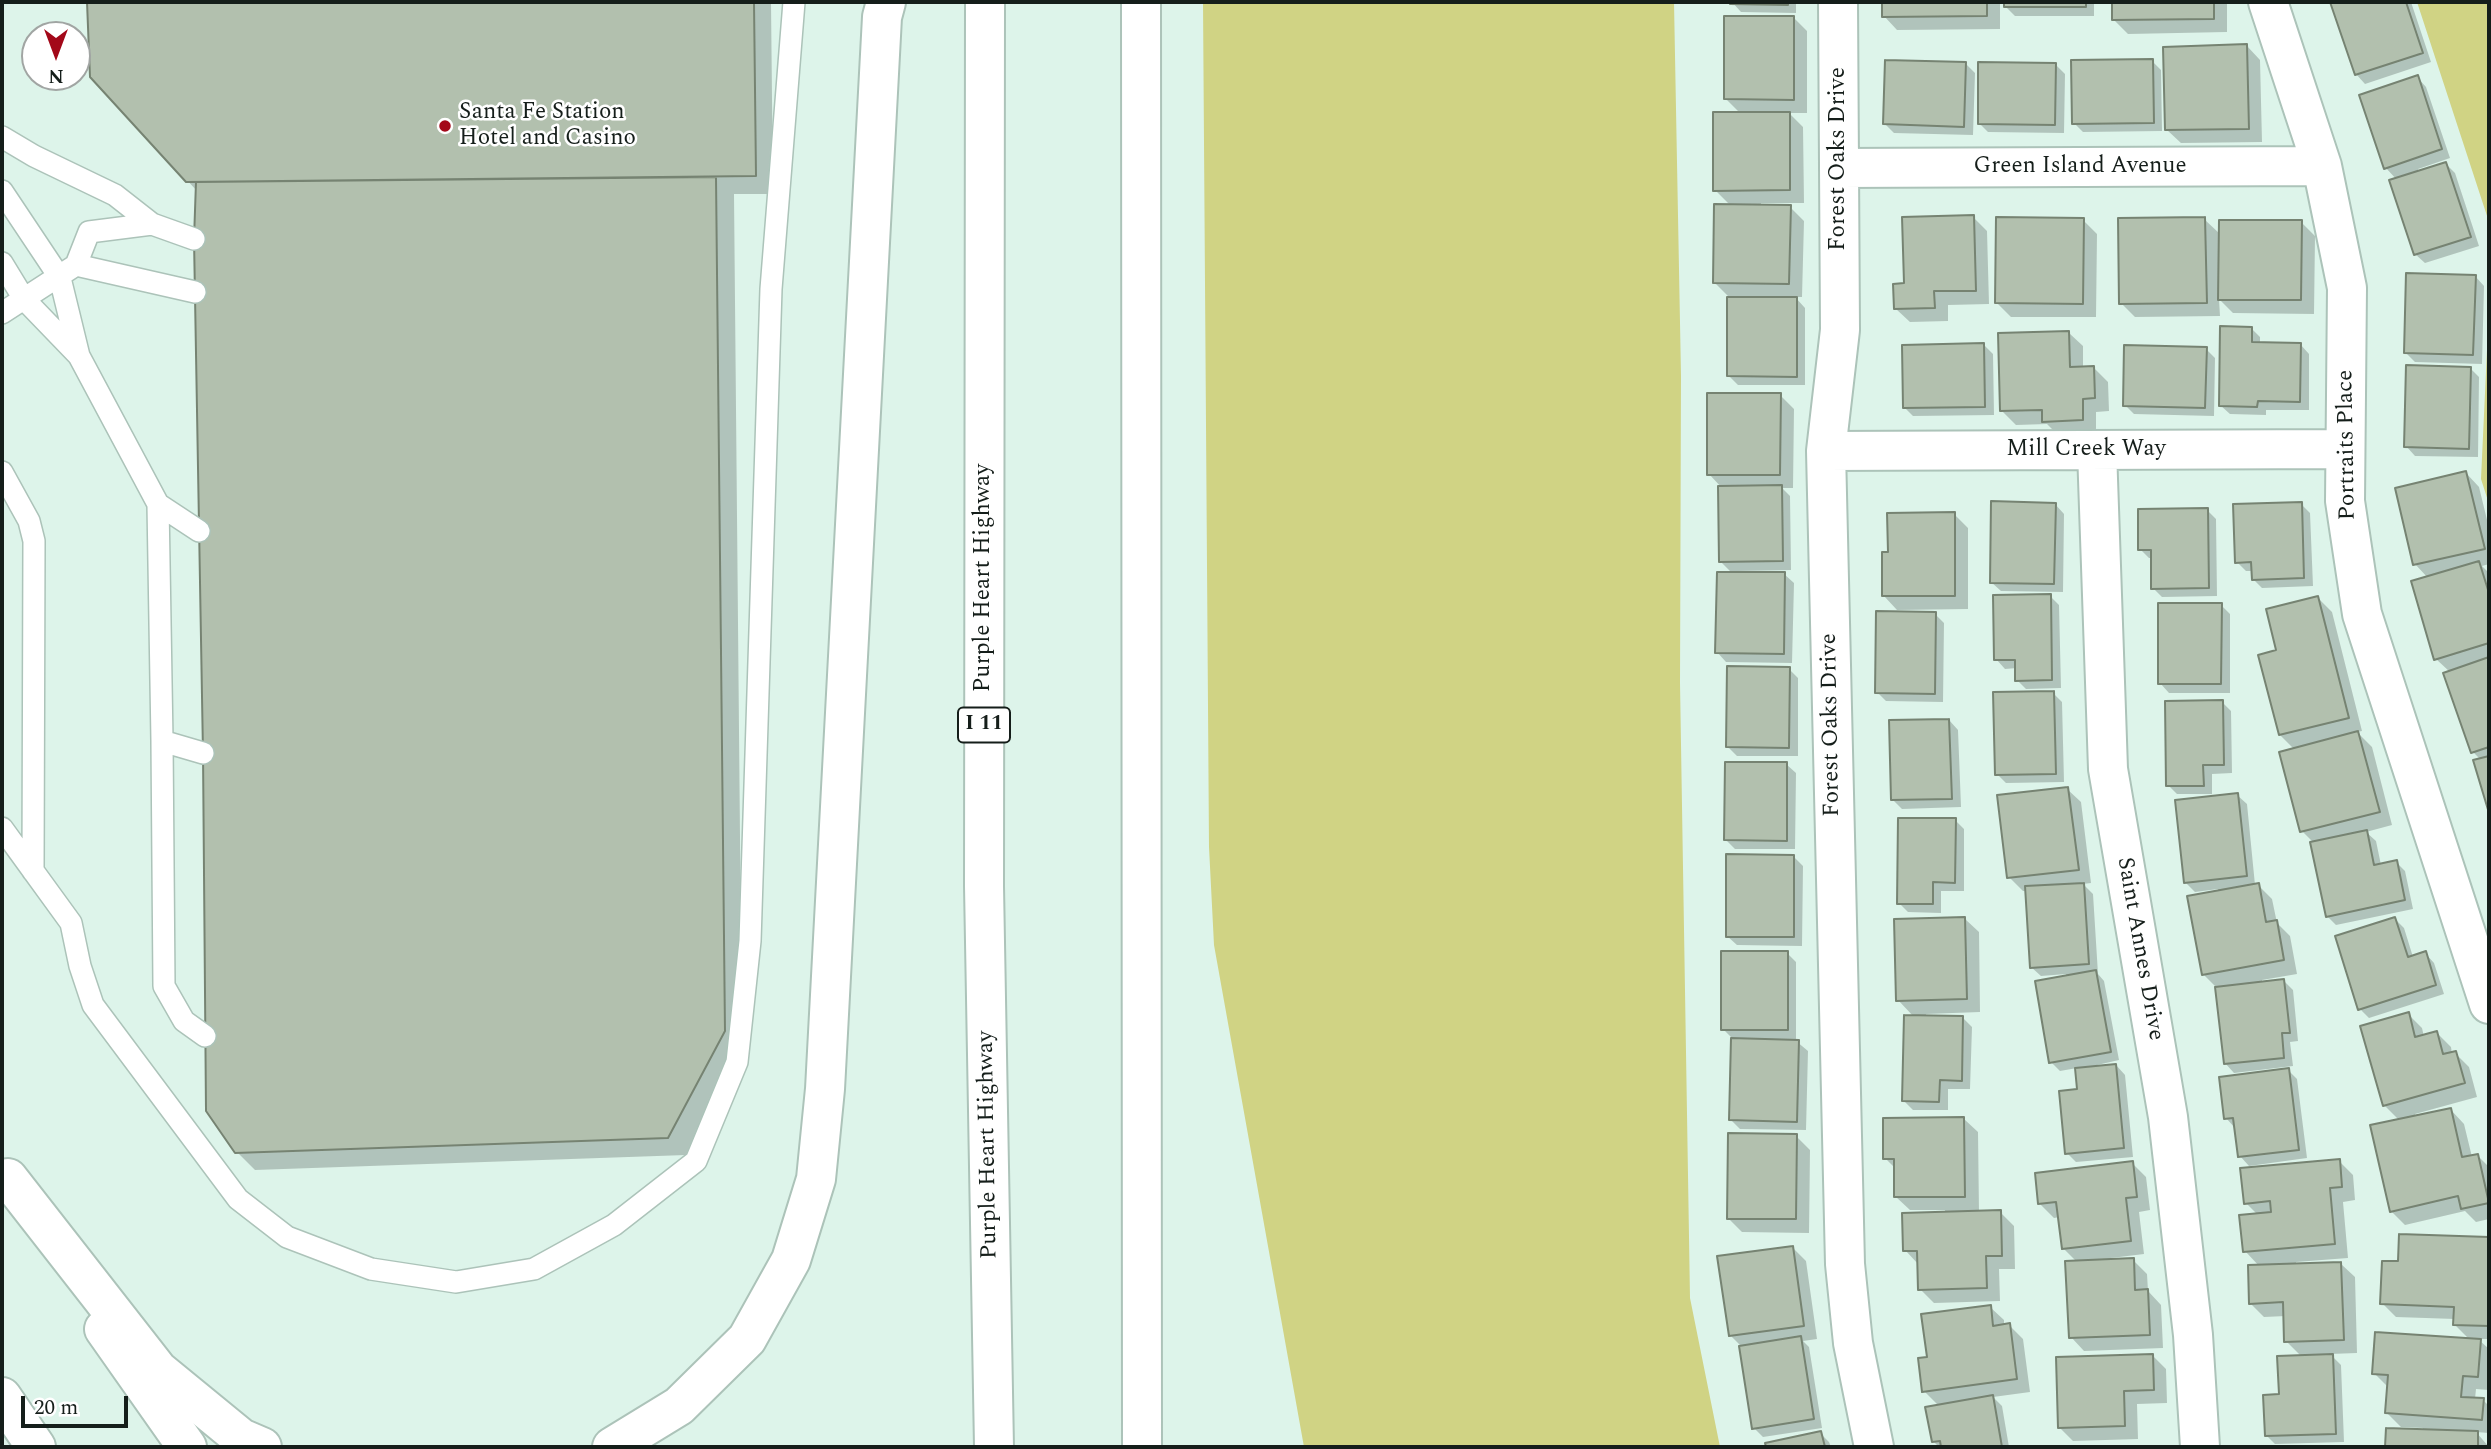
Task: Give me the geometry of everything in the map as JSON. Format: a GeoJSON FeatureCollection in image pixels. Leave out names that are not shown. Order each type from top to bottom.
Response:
{"type":"FeatureCollection","features":[{"type":"Feature","properties":{"kind":"main road"},"geometry":{"type":"LineString","coordinates":[[612,1447],[679,1406],[747,1339],[791,1260],[816,1179],[825,1089],[882,17],[886,2]]}},
{"type":"Feature","properties":{"kind":"main road","name":"Purple Heart Highway"},"geometry":{"type":"LineString","coordinates":[[985,2],[984,886],[994,1447]]}},
{"type":"Feature","properties":{"kind":"main road"},"geometry":{"type":"LineString","coordinates":[[1141,2],[1142,1447]]}},
{"type":"Feature","properties":{"kind":"main road","name":"Forest Oaks Drive"},"geometry":{"type":"LineString","coordinates":[[1838,2],[1840,330],[1826,451],[1845,1264],[1853,1343],[1874,1447]]}},
{"type":"Feature","properties":{"kind":"main road","name":"Portraits Place"},"geometry":{"type":"LineString","coordinates":[[2269,2],[2322,166],[2347,288],[2345,502],[2362,614],[2489,1004]]}},
{"type":"Feature","properties":{"kind":"main road","name":"Green Island Avenue"},"geometry":{"type":"LineString","coordinates":[[1839,168],[2322,166]]}},
{"type":"Feature","properties":{"kind":"main road","name":"Mill Creek Way"},"geometry":{"type":"LineString","coordinates":[[1826,451],[2345,449]]}},
{"type":"Feature","properties":{"kind":"main road","name":"Saint Annes Drive"},"geometry":{"type":"LineString","coordinates":[[2097,450],[2108,769],[2168,1117],[2193,1335],[2200,1447]]}},
{"type":"Feature","properties":{"kind":"main road"},"geometry":{"type":"LineString","coordinates":[[5,1174],[55,1261],[187,1447]]}},
{"type":"Feature","properties":{"kind":"main road"},"geometry":{"type":"LineString","coordinates":[[5,1174],[158,1370],[241,1438],[262,1447]]}},
{"type":"Feature","properties":{"kind":"main road"},"geometry":{"type":"LineString","coordinates":[[2,1397],[36,1447]]}},
{"type":"Feature","properties":{"kind":"lane"},"geometry":{"type":"LineString","coordinates":[[2,828],[71,923],[80,966],[93,1004],[238,1199],[287,1237],[371,1269],[456,1282],[534,1269],[614,1225],[696,1161],[737,1062],[750,941],[771,289],[794,2]]}},
{"type":"Feature","properties":{"kind":"lane"},"geometry":{"type":"LineString","coordinates":[[2,137],[34,156],[115,195],[152,224],[194,239]]}},
{"type":"Feature","properties":{"kind":"lane"},"geometry":{"type":"LineString","coordinates":[[2,191],[68,271],[79,356]]}},
{"type":"Feature","properties":{"kind":"lane"},"geometry":{"type":"LineString","coordinates":[[2,313],[68,271],[89,232],[152,224]]}},
{"type":"Feature","properties":{"kind":"lane"},"geometry":{"type":"LineString","coordinates":[[2,263],[24,299],[79,356],[158,505],[164,986],[184,1021],[205,1036]]}},
{"type":"Feature","properties":{"kind":"lane"},"geometry":{"type":"LineString","coordinates":[[68,271],[195,292]]}},
{"type":"Feature","properties":{"kind":"lane"},"geometry":{"type":"LineString","coordinates":[[2,472],[29,521],[34,541],[33,871]]}},
{"type":"Feature","properties":{"kind":"lane"},"geometry":{"type":"LineString","coordinates":[[158,505],[199,531]]}},
{"type":"Feature","properties":{"kind":"lane"},"geometry":{"type":"LineString","coordinates":[[162,741],[203,753]]}},
{"type":"Feature","properties":{"kind":"green space"},"geometry":{"type":"Polygon","coordinates":[[[1203,2],[1674,2],[1681,376],[1680,683],[1690,1298],[1720,1447],[1304,1447],[1214,945],[1209,847],[1203,2]]]}},
{"type":"Feature","properties":{"kind":"green space"},"geometry":{"type":"Polygon","coordinates":[[[2417,2],[2489,2],[2489,222],[2417,2]]]}},
{"type":"Feature","properties":{"kind":"green space"},"geometry":{"type":"Polygon","coordinates":[[[2489,307],[2489,504],[2481,479],[2489,307]]]}},
{"type":"Feature","properties":{"kind":"building","name":"Santa Fe Station Hotel and Casino"},"geometry":{"type":"Polygon","coordinates":[[[87,2],[754,2],[756,176],[186,182],[91,78],[91,21],[88,21],[87,2]]]}},
{"type":"Feature","properties":{"kind":"building"},"geometry":{"type":"Polygon","coordinates":[[[1788,2],[1788,5],[1730,4],[1788,2]]]}},
{"type":"Feature","properties":{"kind":"building"},"geometry":{"type":"Polygon","coordinates":[[[1882,2],[1987,2],[1987,16],[1882,17],[1882,2]]]}},
{"type":"Feature","properties":{"kind":"building"},"geometry":{"type":"Polygon","coordinates":[[[2004,2],[2086,2],[2086,7],[2004,7],[2004,2]]]}},
{"type":"Feature","properties":{"kind":"building"},"geometry":{"type":"Polygon","coordinates":[[[2112,2],[2214,2],[2214,19],[2112,20],[2112,2]]]}},
{"type":"Feature","properties":{"kind":"building"},"geometry":{"type":"Polygon","coordinates":[[[2330,2],[2406,2],[2423,53],[2355,75],[2330,2]]]}},
{"type":"Feature","properties":{"kind":"building"},"geometry":{"type":"Polygon","coordinates":[[[1724,16],[1794,16],[1794,100],[1724,99],[1724,16]]]}},
{"type":"Feature","properties":{"kind":"building"},"geometry":{"type":"Polygon","coordinates":[[[2247,44],[2249,129],[2165,130],[2163,47],[2247,44]]]}},
{"type":"Feature","properties":{"kind":"building"},"geometry":{"type":"Polygon","coordinates":[[[2153,59],[2154,123],[2072,124],[2071,60],[2153,59]]]}},
{"type":"Feature","properties":{"kind":"building"},"geometry":{"type":"Polygon","coordinates":[[[1885,60],[1966,62],[1964,127],[1883,124],[1885,60]]]}},
{"type":"Feature","properties":{"kind":"building"},"geometry":{"type":"Polygon","coordinates":[[[1978,62],[2056,63],[2055,125],[1978,124],[1978,62]]]}},
{"type":"Feature","properties":{"kind":"building"},"geometry":{"type":"Polygon","coordinates":[[[2418,75],[2442,149],[2384,169],[2359,95],[2418,75]]]}},
{"type":"Feature","properties":{"kind":"building"},"geometry":{"type":"Polygon","coordinates":[[[1713,112],[1790,112],[1790,190],[1713,191],[1713,112]]]}},
{"type":"Feature","properties":{"kind":"building"},"geometry":{"type":"Polygon","coordinates":[[[2446,162],[2471,237],[2414,255],[2389,180],[2446,162]]]}},
{"type":"Feature","properties":{"kind":"building"},"geometry":{"type":"Polygon","coordinates":[[[716,177],[725,1031],[668,1138],[235,1153],[206,1111],[194,239],[196,182],[716,177]]]}},
{"type":"Feature","properties":{"kind":"building"},"geometry":{"type":"Polygon","coordinates":[[[1714,204],[1791,205],[1789,284],[1713,283],[1714,204]]]}},
{"type":"Feature","properties":{"kind":"building"},"geometry":{"type":"Polygon","coordinates":[[[1974,215],[1976,291],[1934,291],[1935,308],[1894,309],[1893,284],[1904,283],[1902,217],[1974,215]]]}},
{"type":"Feature","properties":{"kind":"building"},"geometry":{"type":"Polygon","coordinates":[[[1996,217],[2084,218],[2083,304],[1995,303],[1996,217]]]}},
{"type":"Feature","properties":{"kind":"building"},"geometry":{"type":"Polygon","coordinates":[[[2205,217],[2207,303],[2119,304],[2118,218],[2205,217]]]}},
{"type":"Feature","properties":{"kind":"building"},"geometry":{"type":"Polygon","coordinates":[[[2219,220],[2302,220],[2301,300],[2218,300],[2219,220]]]}},
{"type":"Feature","properties":{"kind":"building"},"geometry":{"type":"Polygon","coordinates":[[[2406,273],[2476,275],[2473,355],[2404,353],[2406,273]]]}},
{"type":"Feature","properties":{"kind":"building"},"geometry":{"type":"Polygon","coordinates":[[[1727,297],[1797,297],[1797,377],[1727,376],[1727,297]]]}},
{"type":"Feature","properties":{"kind":"building"},"geometry":{"type":"Polygon","coordinates":[[[2220,326],[2252,327],[2252,342],[2301,343],[2300,402],[2258,401],[2257,407],[2219,406],[2220,326]]]}},
{"type":"Feature","properties":{"kind":"building"},"geometry":{"type":"Polygon","coordinates":[[[2069,331],[2070,367],[2094,366],[2095,398],[2083,399],[2083,420],[2042,422],[2042,410],[2000,411],[1998,333],[2069,331]]]}},
{"type":"Feature","properties":{"kind":"building"},"geometry":{"type":"Polygon","coordinates":[[[1984,343],[1985,407],[1903,408],[1902,345],[1984,343]]]}},
{"type":"Feature","properties":{"kind":"building"},"geometry":{"type":"Polygon","coordinates":[[[2124,345],[2207,347],[2205,408],[2123,406],[2124,345]]]}},
{"type":"Feature","properties":{"kind":"building"},"geometry":{"type":"Polygon","coordinates":[[[2406,365],[2471,367],[2469,449],[2404,447],[2406,365]]]}},
{"type":"Feature","properties":{"kind":"building"},"geometry":{"type":"Polygon","coordinates":[[[1707,393],[1781,393],[1780,475],[1707,475],[1707,393]]]}},
{"type":"Feature","properties":{"kind":"building"},"geometry":{"type":"Polygon","coordinates":[[[2466,471],[2485,549],[2413,565],[2395,488],[2466,471]]]}},
{"type":"Feature","properties":{"kind":"building"},"geometry":{"type":"Polygon","coordinates":[[[1782,485],[1783,561],[1719,562],[1718,486],[1782,485]]]}},
{"type":"Feature","properties":{"kind":"building"},"geometry":{"type":"Polygon","coordinates":[[[1991,501],[2056,503],[2054,584],[1990,583],[1991,501]]]}},
{"type":"Feature","properties":{"kind":"building"},"geometry":{"type":"Polygon","coordinates":[[[2302,502],[2304,578],[2252,580],[2251,562],[2235,563],[2233,504],[2302,502]]]}},
{"type":"Feature","properties":{"kind":"building"},"geometry":{"type":"Polygon","coordinates":[[[2208,508],[2209,588],[2151,589],[2151,550],[2138,550],[2138,509],[2208,508]]]}},
{"type":"Feature","properties":{"kind":"building"},"geometry":{"type":"Polygon","coordinates":[[[1955,512],[1955,596],[1882,596],[1882,552],[1888,552],[1887,513],[1955,512]]]}},
{"type":"Feature","properties":{"kind":"building"},"geometry":{"type":"Polygon","coordinates":[[[2479,561],[2489,593],[2489,643],[2434,660],[2411,581],[2479,561]]]}},
{"type":"Feature","properties":{"kind":"building"},"geometry":{"type":"Polygon","coordinates":[[[1717,572],[1785,572],[1784,654],[1715,653],[1717,572]]]}},
{"type":"Feature","properties":{"kind":"building"},"geometry":{"type":"Polygon","coordinates":[[[2051,594],[2052,680],[2015,681],[2015,660],[1994,660],[1993,595],[2051,594]]]}},
{"type":"Feature","properties":{"kind":"building"},"geometry":{"type":"Polygon","coordinates":[[[2318,596],[2349,718],[2279,735],[2258,655],[2276,650],[2266,609],[2318,596]]]}},
{"type":"Feature","properties":{"kind":"building"},"geometry":{"type":"Polygon","coordinates":[[[2158,603],[2222,603],[2221,684],[2158,684],[2158,603]]]}},
{"type":"Feature","properties":{"kind":"building"},"geometry":{"type":"Polygon","coordinates":[[[1876,611],[1936,612],[1935,694],[1875,693],[1876,611]]]}},
{"type":"Feature","properties":{"kind":"building"},"geometry":{"type":"Polygon","coordinates":[[[2489,657],[2489,747],[2471,753],[2443,673],[2489,657]]]}},
{"type":"Feature","properties":{"kind":"building"},"geometry":{"type":"Polygon","coordinates":[[[1727,666],[1790,667],[1789,748],[1726,747],[1727,666]]]}},
{"type":"Feature","properties":{"kind":"building"},"geometry":{"type":"Polygon","coordinates":[[[2054,691],[2056,774],[1995,775],[1993,692],[2054,691]]]}},
{"type":"Feature","properties":{"kind":"building"},"geometry":{"type":"Polygon","coordinates":[[[2223,700],[2224,765],[2203,765],[2204,786],[2166,786],[2165,701],[2223,700]]]}},
{"type":"Feature","properties":{"kind":"building"},"geometry":{"type":"Polygon","coordinates":[[[1949,719],[1952,799],[1891,800],[1889,720],[1949,719]]]}},
{"type":"Feature","properties":{"kind":"building"},"geometry":{"type":"Polygon","coordinates":[[[2358,731],[2380,812],[2300,832],[2279,752],[2358,731]]]}},
{"type":"Feature","properties":{"kind":"building"},"geometry":{"type":"Polygon","coordinates":[[[2489,756],[2489,813],[2473,760],[2489,756]]]}},
{"type":"Feature","properties":{"kind":"building"},"geometry":{"type":"Polygon","coordinates":[[[1725,762],[1787,762],[1787,841],[1724,840],[1725,762]]]}},
{"type":"Feature","properties":{"kind":"building"},"geometry":{"type":"Polygon","coordinates":[[[2068,787],[2079,870],[2007,878],[1997,795],[2068,787]]]}},
{"type":"Feature","properties":{"kind":"building"},"geometry":{"type":"Polygon","coordinates":[[[2238,793],[2247,876],[2184,883],[2175,800],[2238,793]]]}},
{"type":"Feature","properties":{"kind":"building"},"geometry":{"type":"Polygon","coordinates":[[[1898,818],[1956,818],[1955,883],[1933,882],[1933,904],[1897,904],[1898,818]]]}},
{"type":"Feature","properties":{"kind":"building"},"geometry":{"type":"Polygon","coordinates":[[[2367,830],[2374,865],[2397,860],[2405,900],[2326,917],[2310,842],[2367,830]]]}},
{"type":"Feature","properties":{"kind":"building"},"geometry":{"type":"Polygon","coordinates":[[[1726,854],[1794,855],[1794,937],[1726,937],[1726,854]]]}},
{"type":"Feature","properties":{"kind":"building"},"geometry":{"type":"Polygon","coordinates":[[[2084,883],[2089,964],[2030,968],[2025,886],[2084,883]]]}},
{"type":"Feature","properties":{"kind":"building"},"geometry":{"type":"Polygon","coordinates":[[[2259,883],[2266,922],[2277,920],[2284,960],[2202,975],[2187,896],[2259,883]]]}},
{"type":"Feature","properties":{"kind":"building"},"geometry":{"type":"Polygon","coordinates":[[[1965,917],[1967,999],[1896,1001],[1894,919],[1965,917]]]}},
{"type":"Feature","properties":{"kind":"building"},"geometry":{"type":"Polygon","coordinates":[[[2395,917],[2408,957],[2426,951],[2436,985],[2358,1010],[2335,936],[2395,917]]]}},
{"type":"Feature","properties":{"kind":"building"},"geometry":{"type":"Polygon","coordinates":[[[1721,951],[1788,951],[1788,1030],[1721,1030],[1721,951]]]}},
{"type":"Feature","properties":{"kind":"building"},"geometry":{"type":"Polygon","coordinates":[[[2096,970],[2111,1052],[2049,1063],[2035,981],[2096,970]]]}},
{"type":"Feature","properties":{"kind":"building"},"geometry":{"type":"Polygon","coordinates":[[[2284,979],[2290,1033],[2282,1033],[2284,1058],[2224,1064],[2215,987],[2284,979]]]}},
{"type":"Feature","properties":{"kind":"building"},"geometry":{"type":"Polygon","coordinates":[[[2409,1012],[2415,1037],[2437,1031],[2443,1054],[2456,1051],[2465,1083],[2383,1106],[2360,1026],[2409,1012]]]}},
{"type":"Feature","properties":{"kind":"building"},"geometry":{"type":"Polygon","coordinates":[[[1904,1015],[1963,1016],[1962,1081],[1940,1080],[1939,1102],[1902,1101],[1904,1015]]]}},
{"type":"Feature","properties":{"kind":"building"},"geometry":{"type":"Polygon","coordinates":[[[1731,1038],[1799,1040],[1797,1122],[1729,1120],[1731,1038]]]}},
{"type":"Feature","properties":{"kind":"building"},"geometry":{"type":"Polygon","coordinates":[[[2116,1064],[2124,1148],[2065,1154],[2059,1091],[2077,1089],[2075,1068],[2116,1064]]]}},
{"type":"Feature","properties":{"kind":"building"},"geometry":{"type":"Polygon","coordinates":[[[2289,1068],[2299,1150],[2238,1157],[2233,1118],[2224,1119],[2219,1077],[2289,1068]]]}},
{"type":"Feature","properties":{"kind":"building"},"geometry":{"type":"Polygon","coordinates":[[[2451,1108],[2462,1157],[2478,1154],[2489,1203],[2461,1209],[2458,1196],[2390,1212],[2370,1125],[2451,1108]]]}},
{"type":"Feature","properties":{"kind":"building"},"geometry":{"type":"Polygon","coordinates":[[[1964,1117],[1965,1197],[1894,1197],[1894,1159],[1883,1159],[1883,1118],[1964,1117]]]}},
{"type":"Feature","properties":{"kind":"building"},"geometry":{"type":"Polygon","coordinates":[[[1728,1133],[1797,1134],[1796,1219],[1727,1219],[1728,1133]]]}},
{"type":"Feature","properties":{"kind":"building"},"geometry":{"type":"Polygon","coordinates":[[[2340,1159],[2342,1187],[2330,1188],[2335,1244],[2243,1252],[2239,1215],[2271,1212],[2270,1201],[2244,1204],[2240,1168],[2340,1159]]]}},
{"type":"Feature","properties":{"kind":"building"},"geometry":{"type":"Polygon","coordinates":[[[2133,1161],[2137,1197],[2126,1198],[2131,1241],[2062,1249],[2056,1202],[2038,1204],[2035,1173],[2133,1161]]]}},
{"type":"Feature","properties":{"kind":"building"},"geometry":{"type":"Polygon","coordinates":[[[2001,1210],[2002,1256],[1986,1256],[1987,1288],[1918,1290],[1917,1251],[1903,1251],[1902,1213],[2001,1210]]]}},
{"type":"Feature","properties":{"kind":"building"},"geometry":{"type":"Polygon","coordinates":[[[2399,1234],[2489,1237],[2489,1326],[2453,1325],[2454,1307],[2380,1304],[2382,1261],[2398,1261],[2399,1234]]]}},
{"type":"Feature","properties":{"kind":"building"},"geometry":{"type":"Polygon","coordinates":[[[1793,1246],[1804,1326],[1729,1336],[1717,1256],[1793,1246]]]}},
{"type":"Feature","properties":{"kind":"building"},"geometry":{"type":"Polygon","coordinates":[[[2134,1258],[2135,1290],[2148,1289],[2150,1335],[2069,1338],[2065,1261],[2134,1258]]]}},
{"type":"Feature","properties":{"kind":"building"},"geometry":{"type":"Polygon","coordinates":[[[2341,1262],[2344,1340],[2284,1342],[2283,1302],[2249,1304],[2248,1265],[2341,1262]]]}},
{"type":"Feature","properties":{"kind":"building"},"geometry":{"type":"Polygon","coordinates":[[[1991,1305],[1993,1326],[2010,1323],[2017,1379],[1922,1392],[1918,1358],[1927,1357],[1921,1314],[1991,1305]]]}},
{"type":"Feature","properties":{"kind":"building"},"geometry":{"type":"Polygon","coordinates":[[[2375,1332],[2481,1339],[2478,1377],[2463,1376],[2461,1397],[2484,1398],[2482,1420],[2385,1413],[2388,1375],[2372,1374],[2375,1332]]]}},
{"type":"Feature","properties":{"kind":"building"},"geometry":{"type":"Polygon","coordinates":[[[1801,1336],[1814,1419],[1752,1429],[1739,1346],[1801,1336]]]}},
{"type":"Feature","properties":{"kind":"building"},"geometry":{"type":"Polygon","coordinates":[[[2153,1354],[2154,1390],[2124,1391],[2125,1426],[2058,1428],[2056,1357],[2153,1354]]]}},
{"type":"Feature","properties":{"kind":"building"},"geometry":{"type":"Polygon","coordinates":[[[2333,1354],[2336,1434],[2265,1436],[2263,1395],[2279,1394],[2277,1356],[2333,1354]]]}},
{"type":"Feature","properties":{"kind":"building"},"geometry":{"type":"Polygon","coordinates":[[[1993,1395],[2002,1447],[1941,1447],[1940,1441],[1932,1442],[1925,1407],[1993,1395]]]}},
{"type":"Feature","properties":{"kind":"building"},"geometry":{"type":"Polygon","coordinates":[[[2386,1428],[2478,1431],[2478,1447],[2385,1447],[2386,1428]]]}},
{"type":"Feature","properties":{"kind":"building"},"geometry":{"type":"Polygon","coordinates":[[[1821,1431],[1825,1447],[1766,1447],[1765,1443],[1821,1431]]]}},
{"type":"Feature","properties":{"kind":"place","name":"Santa Fe Station Hotel and Casino"},"geometry":{"type":"Point","coordinates":[445,126]}}]}
